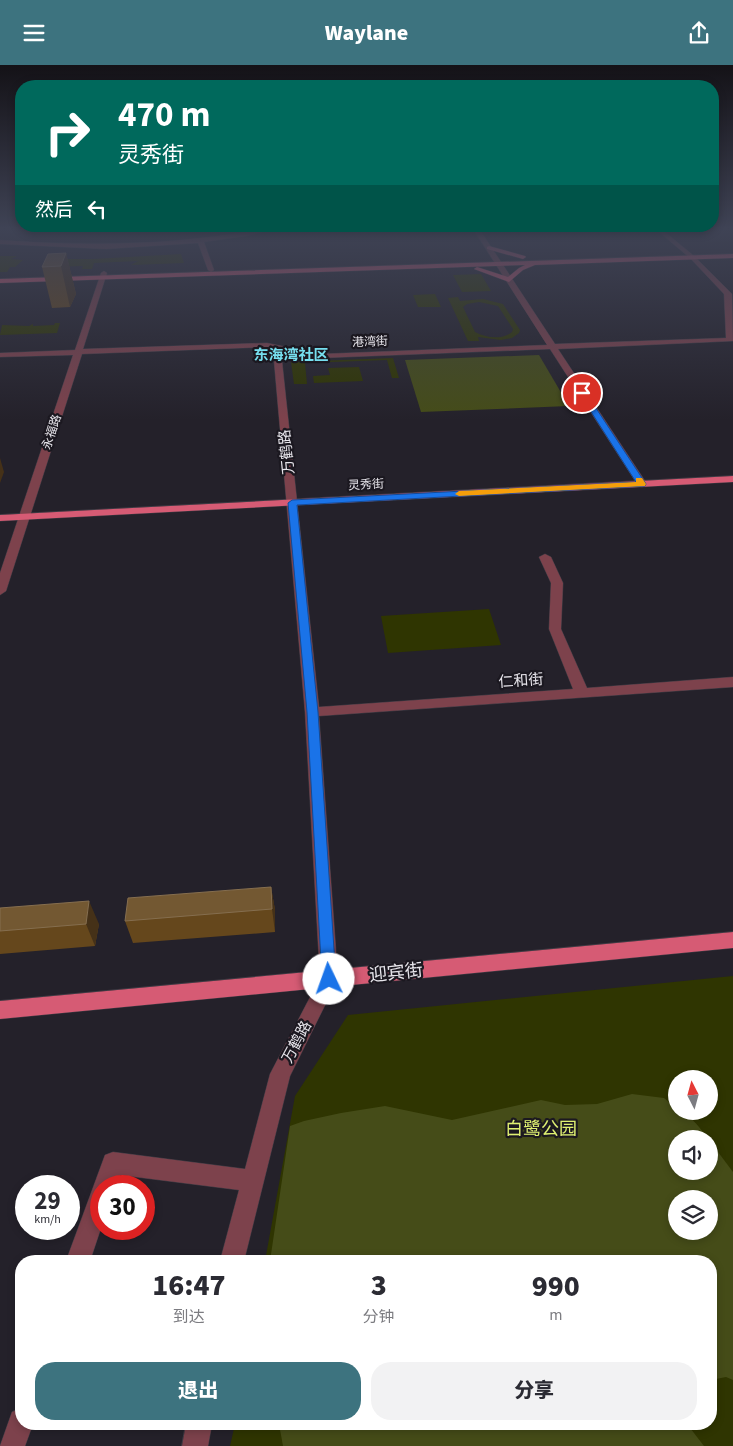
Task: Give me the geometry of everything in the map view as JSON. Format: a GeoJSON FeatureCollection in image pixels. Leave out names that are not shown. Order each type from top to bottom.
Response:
{"type":"FeatureCollection","features":[{"type":"Feature","properties":{"kind":"main road","name":"灵秀街"},"geometry":{"type":"LineString","coordinates":[[0,518],[733,479]]}},
{"type":"Feature","properties":{"kind":"main road","name":"迎宾街"},"geometry":{"type":"LineString","coordinates":[[0,1010],[733,940]]}},
{"type":"Feature","properties":{"kind":"street","name":"永福路"},"geometry":{"type":"LineString","coordinates":[[1,586],[98,291]]}},
{"type":"Feature","properties":{"kind":"street"},"geometry":{"type":"LineString","coordinates":[[516,291],[642,484]]}},
{"type":"Feature","properties":{"kind":"street","name":"港湾街"},"geometry":{"type":"LineString","coordinates":[[0,355],[267,345],[306,355],[321,356],[730,340],[728,294],[726,291]]}},
{"type":"Feature","properties":{"kind":"street","name":"万鹤路"},"geometry":{"type":"LineString","coordinates":[[233,1255],[280,1074],[329,979],[312,712],[278,361],[282,355],[292,351]]}},
{"type":"Feature","properties":{"kind":"street"},"geometry":{"type":"LineString","coordinates":[[545,557],[557,583],[555,629],[582,693]]}},
{"type":"Feature","properties":{"kind":"street","name":"仁和街"},"geometry":{"type":"LineString","coordinates":[[312,712],[733,682]]}},
{"type":"Feature","properties":{"kind":"street"},"geometry":{"type":"LineString","coordinates":[[109,1175],[113,1163],[251,1181]]}},
{"type":"Feature","properties":{"kind":"street"},"geometry":{"type":"LineString","coordinates":[[80,1255],[90,1227]]}},
{"type":"Feature","properties":{"kind":"street"},"geometry":{"type":"LineString","coordinates":[[12,1446],[18,1430]]}},
{"type":"Feature","properties":{"kind":"street"},"geometry":{"type":"LineString","coordinates":[[195,1446],[198,1430]]}},
{"type":"Feature","properties":{"kind":"green space"},"geometry":{"type":"Polygon","coordinates":[[[435,294],[441,307],[418,307],[413,295],[435,294]]]}},
{"type":"Feature","properties":{"kind":"green space"},"geometry":{"type":"Polygon","coordinates":[[[458,297],[460,301],[483,299],[503,304],[520,330],[519,333],[512,338],[501,340],[478,337],[479,341],[468,341],[448,298],[458,297]],[[479,302],[467,304],[463,307],[475,332],[484,336],[494,337],[508,335],[513,329],[498,306],[479,302]]]}},
{"type":"Feature","properties":{"kind":"green space"},"geometry":{"type":"Polygon","coordinates":[[[55,323],[60,323],[57,333],[0,335],[2,325],[29,326],[33,324],[33,326],[54,325],[55,323]]]}},
{"type":"Feature","properties":{"kind":"green space"},"geometry":{"type":"Polygon","coordinates":[[[539,355],[569,406],[421,412],[405,360],[539,355]]]}},
{"type":"Feature","properties":{"kind":"green space"},"geometry":{"type":"Polygon","coordinates":[[[393,358],[399,378],[392,378],[387,360],[305,363],[307,384],[294,384],[291,362],[393,358]]]}},
{"type":"Feature","properties":{"kind":"green space"},"geometry":{"type":"Polygon","coordinates":[[[359,367],[363,381],[314,383],[313,376],[330,375],[328,368],[359,367]]]}},
{"type":"Feature","properties":{"kind":"green space"},"geometry":{"type":"Polygon","coordinates":[[[489,609],[501,645],[388,653],[381,616],[489,609]]]}},
{"type":"Feature","properties":{"kind":"green space","name":"白鹭公园"},"geometry":{"type":"Polygon","coordinates":[[[733,976],[733,1446],[230,1446],[234,1430],[717,1430],[717,1255],[266,1255],[295,1096],[348,1015],[733,976]]]}},
{"type":"Feature","properties":{"kind":"green space"},"geometry":{"type":"Polygon","coordinates":[[[632,1094],[664,1098],[668,1101],[668,1120],[692,1120],[701,1130],[668,1130],[668,1180],[718,1180],[718,1152],[733,1172],[733,1380],[726,1377],[717,1379],[717,1255],[271,1255],[290,1126],[341,1113],[385,1106],[452,1120],[541,1100],[565,1105],[597,1104],[632,1094]]]}},
{"type":"Feature","properties":{"kind":"green space"},"geometry":{"type":"Polygon","coordinates":[[[280,1430],[692,1430],[704,1446],[283,1446],[280,1430]]]}},
{"type":"Feature","properties":{"kind":"building"},"geometry":{"type":"Polygon","coordinates":[[[271,887],[272,909],[125,921],[128,898],[271,887]]]}},
{"type":"Feature","properties":{"kind":"building"},"geometry":{"type":"Polygon","coordinates":[[[89,901],[86,924],[0,931],[0,908],[89,901]]]}},
{"type":"Feature","properties":{"kind":"slow traffic"},"geometry":{"type":"LineString","coordinates":[[459,494],[642,484],[639,480]]}},
{"type":"Feature","properties":{"kind":"district","name":"东海湾社区"},"geometry":{"type":"Point","coordinates":[291,355]}},
{"type":"Feature","properties":{"kind":"route"},"geometry":{"type":"LineString","coordinates":[[329,979],[312,712],[292,503],[642,484],[582,393]]}}]}
